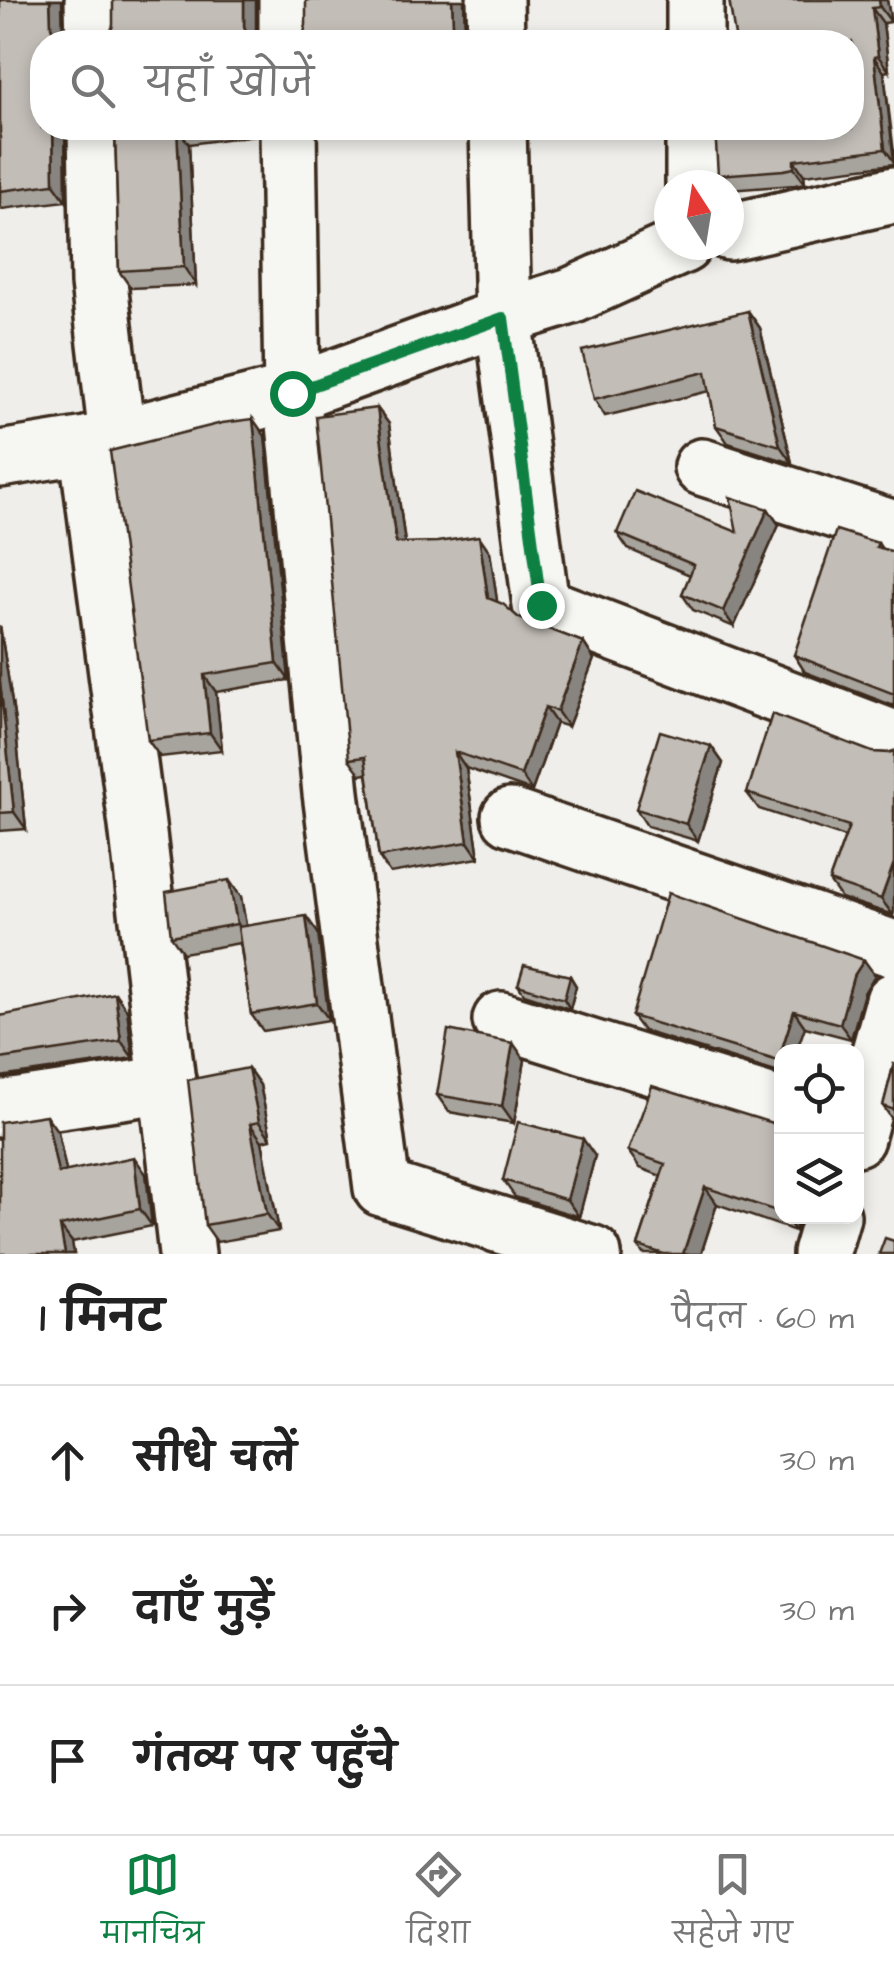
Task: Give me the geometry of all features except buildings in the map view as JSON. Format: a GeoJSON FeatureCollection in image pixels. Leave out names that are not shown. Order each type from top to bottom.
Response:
{"type":"FeatureCollection","features":[{"type":"Feature","properties":{"kind":"street"},"geometry":{"type":"LineString","coordinates":[[93,0],[94,30]]}},
{"type":"Feature","properties":{"kind":"street"},"geometry":{"type":"LineString","coordinates":[[287,0],[288,30]]}},
{"type":"Feature","properties":{"kind":"street"},"geometry":{"type":"LineString","coordinates":[[495,0],[496,30]]}},
{"type":"Feature","properties":{"kind":"street"},"geometry":{"type":"LineString","coordinates":[[695,0],[695,30]]}},
{"type":"Feature","properties":{"kind":"street"},"geometry":{"type":"LineString","coordinates":[[96,140],[102,441],[187,1254]]}},
{"type":"Feature","properties":{"kind":"street"},"geometry":{"type":"LineString","coordinates":[[288,140],[292,393],[332,793],[382,1188],[593,1254]]}},
{"type":"Feature","properties":{"kind":"street"},"geometry":{"type":"LineString","coordinates":[[498,140],[503,318],[541,605],[894,739]]}},
{"type":"Feature","properties":{"kind":"street"},"geometry":{"type":"LineString","coordinates":[[694,140],[694,170]]}},
{"type":"Feature","properties":{"kind":"street"},"geometry":{"type":"LineString","coordinates":[[744,229],[894,195]]}},
{"type":"Feature","properties":{"kind":"street"},"geometry":{"type":"LineString","coordinates":[[0,460],[102,441],[292,393],[571,296],[654,258]]}},
{"type":"Feature","properties":{"kind":"street"},"geometry":{"type":"LineString","coordinates":[[702,467],[894,529]]}},
{"type":"Feature","properties":{"kind":"street"},"geometry":{"type":"LineString","coordinates":[[510,817],[894,949]]}},
{"type":"Feature","properties":{"kind":"street"},"geometry":{"type":"LineString","coordinates":[[858,1134],[894,1001]]}},
{"type":"Feature","properties":{"kind":"street"},"geometry":{"type":"LineString","coordinates":[[501,1020],[774,1105]]}},
{"type":"Feature","properties":{"kind":"street"},"geometry":{"type":"LineString","coordinates":[[0,1109],[168,1084]]}},
{"type":"Feature","properties":{"kind":"street"},"geometry":{"type":"LineString","coordinates":[[864,1138],[894,1146]]}},
{"type":"Feature","properties":{"kind":"street"},"geometry":{"type":"LineString","coordinates":[[821,1254],[830,1224]]}},
{"type":"Feature","properties":{"kind":"route"},"geometry":{"type":"LineString","coordinates":[[292,393],[503,318],[541,605]]}}]}
